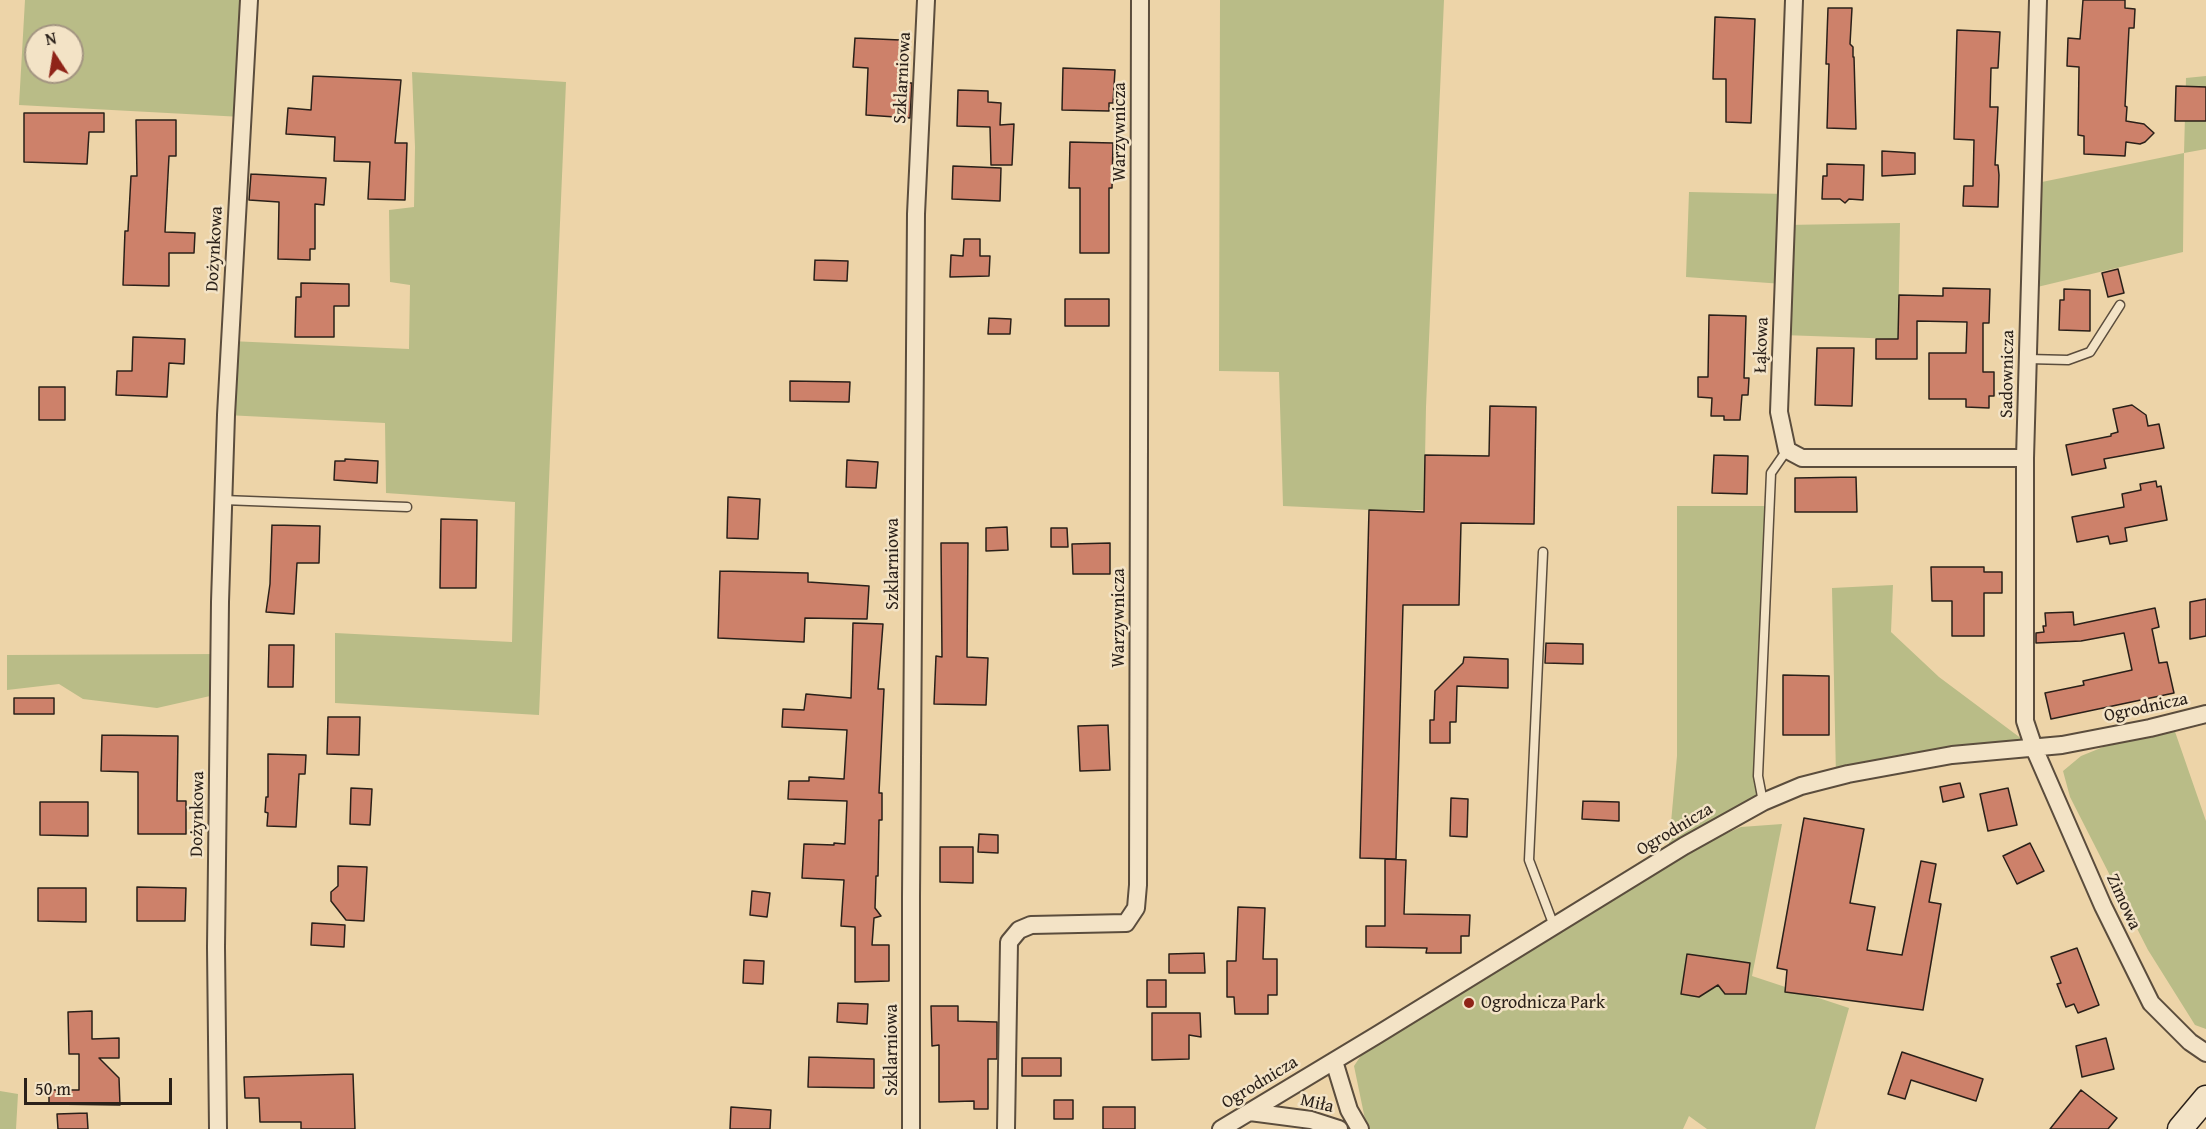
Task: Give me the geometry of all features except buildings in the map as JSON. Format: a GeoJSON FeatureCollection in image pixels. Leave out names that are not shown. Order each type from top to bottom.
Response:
{"type":"FeatureCollection","features":[{"type":"Feature","properties":{"kind":"street","name":"Dożynkowa"},"geometry":{"type":"LineString","coordinates":[[218,1129],[216,925],[220,602],[233,266],[249,0]]}},
{"type":"Feature","properties":{"kind":"street","name":"Szklarniowa"},"geometry":{"type":"LineString","coordinates":[[911,1129],[916,272],[926,0]]}},
{"type":"Feature","properties":{"kind":"street","name":"Warzywnicza"},"geometry":{"type":"LineString","coordinates":[[1006,1129],[1009,942],[1019,930],[1032,925],[1126,923],[1136,908],[1138,885],[1140,0]]}},
{"type":"Feature","properties":{"kind":"street","name":"Łąkowa"},"geometry":{"type":"LineString","coordinates":[[1787,450],[1779,412],[1794,0]]}},
{"type":"Feature","properties":{"kind":"street","name":"Sadownicza"},"geometry":{"type":"LineString","coordinates":[[2034,748],[2025,721],[2025,458],[2038,0]]}},
{"type":"Feature","properties":{"kind":"street"},"geometry":{"type":"LineString","coordinates":[[1787,450],[1802,458],[2025,458]]}},
{"type":"Feature","properties":{"kind":"street","name":"Ogrodnicza"},"geometry":{"type":"LineString","coordinates":[[1221,1129],[1684,846],[1763,802],[1802,786],[1848,774],[1952,755],[2034,748],[2150,728],[2206,714]]}},
{"type":"Feature","properties":{"kind":"street","name":"Zimowa"},"geometry":{"type":"LineString","coordinates":[[2034,748],[2103,906],[2151,1003],[2190,1042],[2206,1053]]}},
{"type":"Feature","properties":{"kind":"street"},"geometry":{"type":"LineString","coordinates":[[1335,1061],[1349,1110],[1360,1129]]}},
{"type":"Feature","properties":{"kind":"street"},"geometry":{"type":"LineString","coordinates":[[2180,1129],[2206,1098]]}},
{"type":"Feature","properties":{"kind":"street","name":"Miła"},"geometry":{"type":"LineString","coordinates":[[1250,1112],[1311,1120],[1339,1129]]}},
{"type":"Feature","properties":{"kind":"lane"},"geometry":{"type":"LineString","coordinates":[[2028,359],[2068,360],[2090,351],[2120,305]]}},
{"type":"Feature","properties":{"kind":"lane"},"geometry":{"type":"LineString","coordinates":[[1763,802],[1758,776],[1771,473],[1787,450]]}},
{"type":"Feature","properties":{"kind":"lane"},"geometry":{"type":"LineString","coordinates":[[223,500],[407,507]]}},
{"type":"Feature","properties":{"kind":"lane"},"geometry":{"type":"LineString","coordinates":[[1543,552],[1529,860],[1554,926]]}},
{"type":"Feature","properties":{"kind":"green space"},"geometry":{"type":"Polygon","coordinates":[[[25,0],[241,0],[242,117],[19,105],[25,0]]]}},
{"type":"Feature","properties":{"kind":"green space"},"geometry":{"type":"Polygon","coordinates":[[[1220,0],[1444,0],[1426,407],[1424,510],[1283,506],[1279,372],[1219,371],[1220,0]]]}},
{"type":"Feature","properties":{"kind":"green space"},"geometry":{"type":"Polygon","coordinates":[[[412,72],[566,82],[539,715],[335,703],[335,633],[512,642],[515,502],[386,493],[385,423],[226,415],[230,341],[409,349],[410,285],[390,282],[389,210],[414,207],[415,147],[412,72]]]}},
{"type":"Feature","properties":{"kind":"green space"},"geometry":{"type":"Polygon","coordinates":[[[2206,76],[2206,149],[2184,153],[2186,78],[2206,76]]]}},
{"type":"Feature","properties":{"kind":"green space"},"geometry":{"type":"Polygon","coordinates":[[[2184,153],[2183,252],[2029,289],[2032,184],[2184,153]]]}},
{"type":"Feature","properties":{"kind":"green space"},"geometry":{"type":"Polygon","coordinates":[[[1689,192],[1787,194],[1786,225],[1900,223],[1898,339],[1782,335],[1783,284],[1686,277],[1689,192]]]}},
{"type":"Feature","properties":{"kind":"green space"},"geometry":{"type":"Polygon","coordinates":[[[1677,506],[1770,506],[1758,776],[1763,802],[1668,856],[1677,756],[1677,506]]]}},
{"type":"Feature","properties":{"kind":"green space"},"geometry":{"type":"Polygon","coordinates":[[[1893,585],[1891,632],[1939,677],[2034,748],[1836,776],[1832,588],[1893,585]]]}},
{"type":"Feature","properties":{"kind":"green space"},"geometry":{"type":"Polygon","coordinates":[[[219,654],[219,694],[157,708],[83,699],[59,684],[7,690],[7,655],[219,654]]]}},
{"type":"Feature","properties":{"kind":"green space"},"geometry":{"type":"Polygon","coordinates":[[[2172,723],[2206,821],[2206,1029],[2195,1025],[2148,950],[2070,797],[2063,771],[2081,756],[2150,728],[2172,723]]]}},
{"type":"Feature","properties":{"kind":"green space"},"geometry":{"type":"Polygon","coordinates":[[[1782,824],[1752,976],[1849,1008],[1815,1129],[1707,1129],[1689,1116],[1683,1129],[1367,1129],[1354,1066],[1366,1048],[1681,853],[1741,827],[1782,824]]]}},
{"type":"Feature","properties":{"kind":"green space"},"geometry":{"type":"Polygon","coordinates":[[[0,1091],[18,1094],[16,1129],[0,1129],[0,1091]]]}},
{"type":"Feature","properties":{"kind":"place","name":"Ogrodnicza Park"},"geometry":{"type":"Point","coordinates":[1469,1003]}}]}
